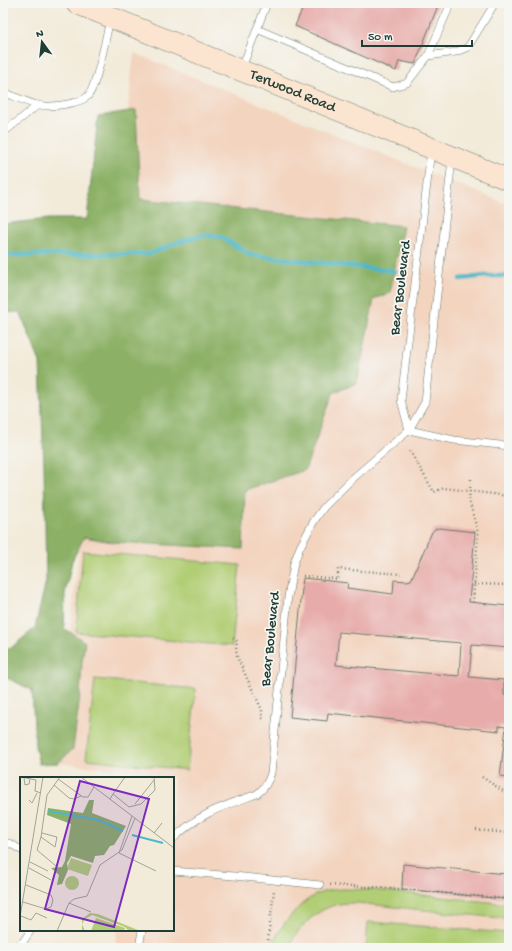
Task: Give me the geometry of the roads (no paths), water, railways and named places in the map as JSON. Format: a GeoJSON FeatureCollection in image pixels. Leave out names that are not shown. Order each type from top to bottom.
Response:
{"type":"FeatureCollection","features":[{"type":"Feature","properties":{"kind":"street","name":"Terwood Road"},"geometry":{"type":"LineString","coordinates":[[76,3],[111,16],[241,71],[509,180]]}},
{"type":"Feature","properties":{"kind":"lane"},"geometry":{"type":"LineString","coordinates":[[241,71],[267,3]]}},
{"type":"Feature","properties":{"kind":"lane"},"geometry":{"type":"LineString","coordinates":[[257,30],[393,87],[407,83],[428,56],[451,3]]}},
{"type":"Feature","properties":{"kind":"lane"},"geometry":{"type":"LineString","coordinates":[[428,56],[456,52],[468,47],[495,3]]}},
{"type":"Feature","properties":{"kind":"lane"},"geometry":{"type":"LineString","coordinates":[[3,92],[38,105],[56,105],[76,102],[87,96],[95,83],[111,16]]}},
{"type":"Feature","properties":{"kind":"lane"},"geometry":{"type":"LineString","coordinates":[[3,133],[38,105]]}},
{"type":"Feature","properties":{"kind":"lane","name":"Bear Boulevard"},"geometry":{"type":"LineString","coordinates":[[409,430],[401,400],[431,148]]}},
{"type":"Feature","properties":{"kind":"lane","name":"Bear Boulevard"},"geometry":{"type":"LineString","coordinates":[[174,838],[196,819],[213,810],[257,794],[268,783],[271,773],[288,597],[291,575],[300,547],[314,521],[332,498],[409,430],[425,402],[453,157]]}},
{"type":"Feature","properties":{"kind":"lane"},"geometry":{"type":"LineString","coordinates":[[409,430],[454,440],[509,446]]}},
{"type":"Feature","properties":{"kind":"lane"},"geometry":{"type":"LineString","coordinates":[[3,842],[11,844],[20,849]]}},
{"type":"Feature","properties":{"kind":"lane"},"geometry":{"type":"LineString","coordinates":[[174,871],[320,885]]}},
{"type":"Feature","properties":{"kind":"lane"},"geometry":{"type":"LineString","coordinates":[[14,948],[23,942],[29,931]]}},
{"type":"Feature","properties":{"kind":"lane"},"geometry":{"type":"LineString","coordinates":[[139,948],[142,931]]}},
{"type":"Feature","properties":{"kind":"waterway"},"geometry":{"type":"LineString","coordinates":[[3,255],[149,254],[178,242],[204,235],[221,237],[251,255],[395,271]]}},
{"type":"Feature","properties":{"kind":"waterway"},"geometry":{"type":"LineString","coordinates":[[460,279],[485,276],[509,276]]}}]}
